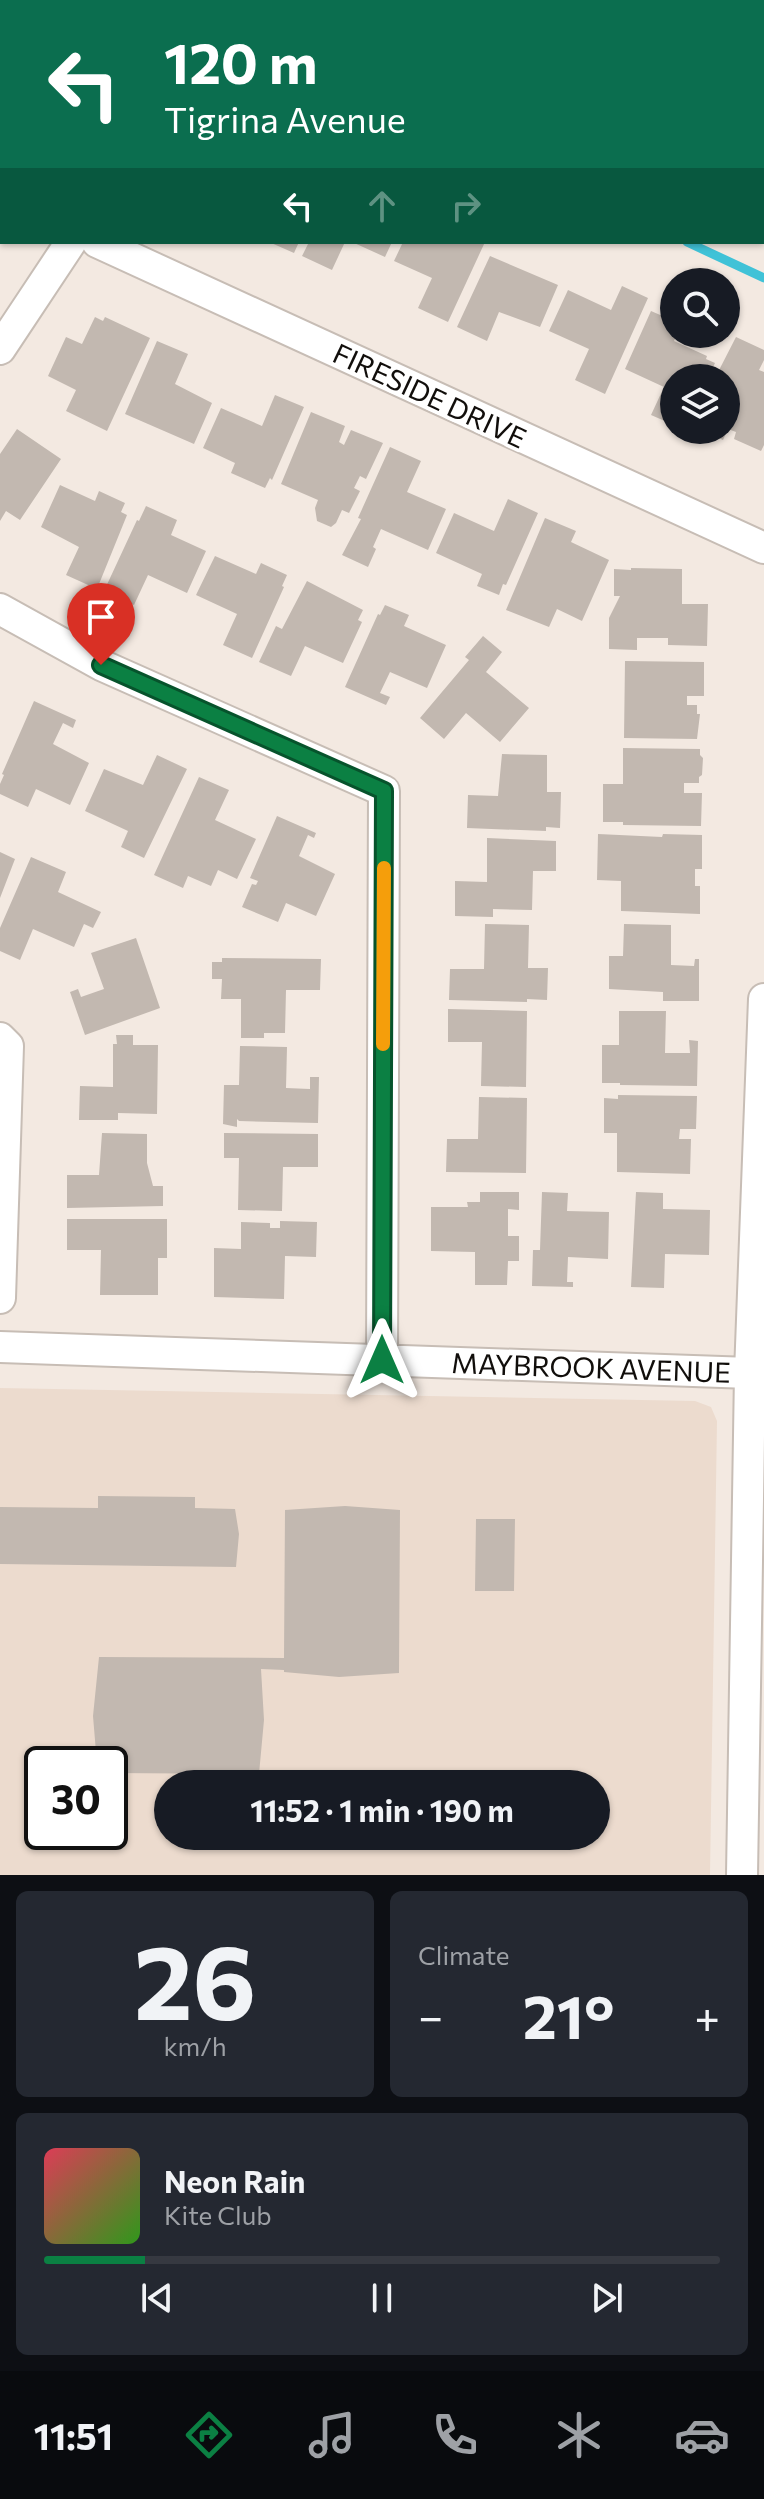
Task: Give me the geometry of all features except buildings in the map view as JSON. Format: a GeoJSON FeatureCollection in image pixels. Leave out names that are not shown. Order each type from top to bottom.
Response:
{"type":"FeatureCollection","features":[{"type":"Feature","properties":{"kind":"street"},"geometry":{"type":"LineString","coordinates":[[0,349],[70,244]]}},
{"type":"Feature","properties":{"kind":"street","name":"FIRESIDE DRIVE"},"geometry":{"type":"LineString","coordinates":[[101,244],[764,548]]}},
{"type":"Feature","properties":{"kind":"street"},"geometry":{"type":"LineString","coordinates":[[0,609],[101,665],[384,791],[382,1360]]}},
{"type":"Feature","properties":{"kind":"street"},"geometry":{"type":"LineString","coordinates":[[742,1875],[750,1373],[764,999]]}},
{"type":"Feature","properties":{"kind":"street"},"geometry":{"type":"LineString","coordinates":[[0,1038],[8,1046],[0,1298]]}},
{"type":"Feature","properties":{"kind":"street","name":"MAYBROOK AVENUE"},"geometry":{"type":"LineString","coordinates":[[0,1347],[750,1373]]}},
{"type":"Feature","properties":{"kind":"shaded area"},"geometry":{"type":"Polygon","coordinates":[[[0,1388],[695,1401],[711,1407],[717,1421],[710,1875],[0,1875],[0,1388]]]}},
{"type":"Feature","properties":{"kind":"waterway"},"geometry":{"type":"LineString","coordinates":[[691,244],[764,278]]}},
{"type":"Feature","properties":{"kind":"slow traffic"},"geometry":{"type":"LineString","coordinates":[[383,1044],[384,868]]}},
{"type":"Feature","properties":{"kind":"route"},"geometry":{"type":"LineString","coordinates":[[101,665],[384,791],[382,1360]]}}]}
